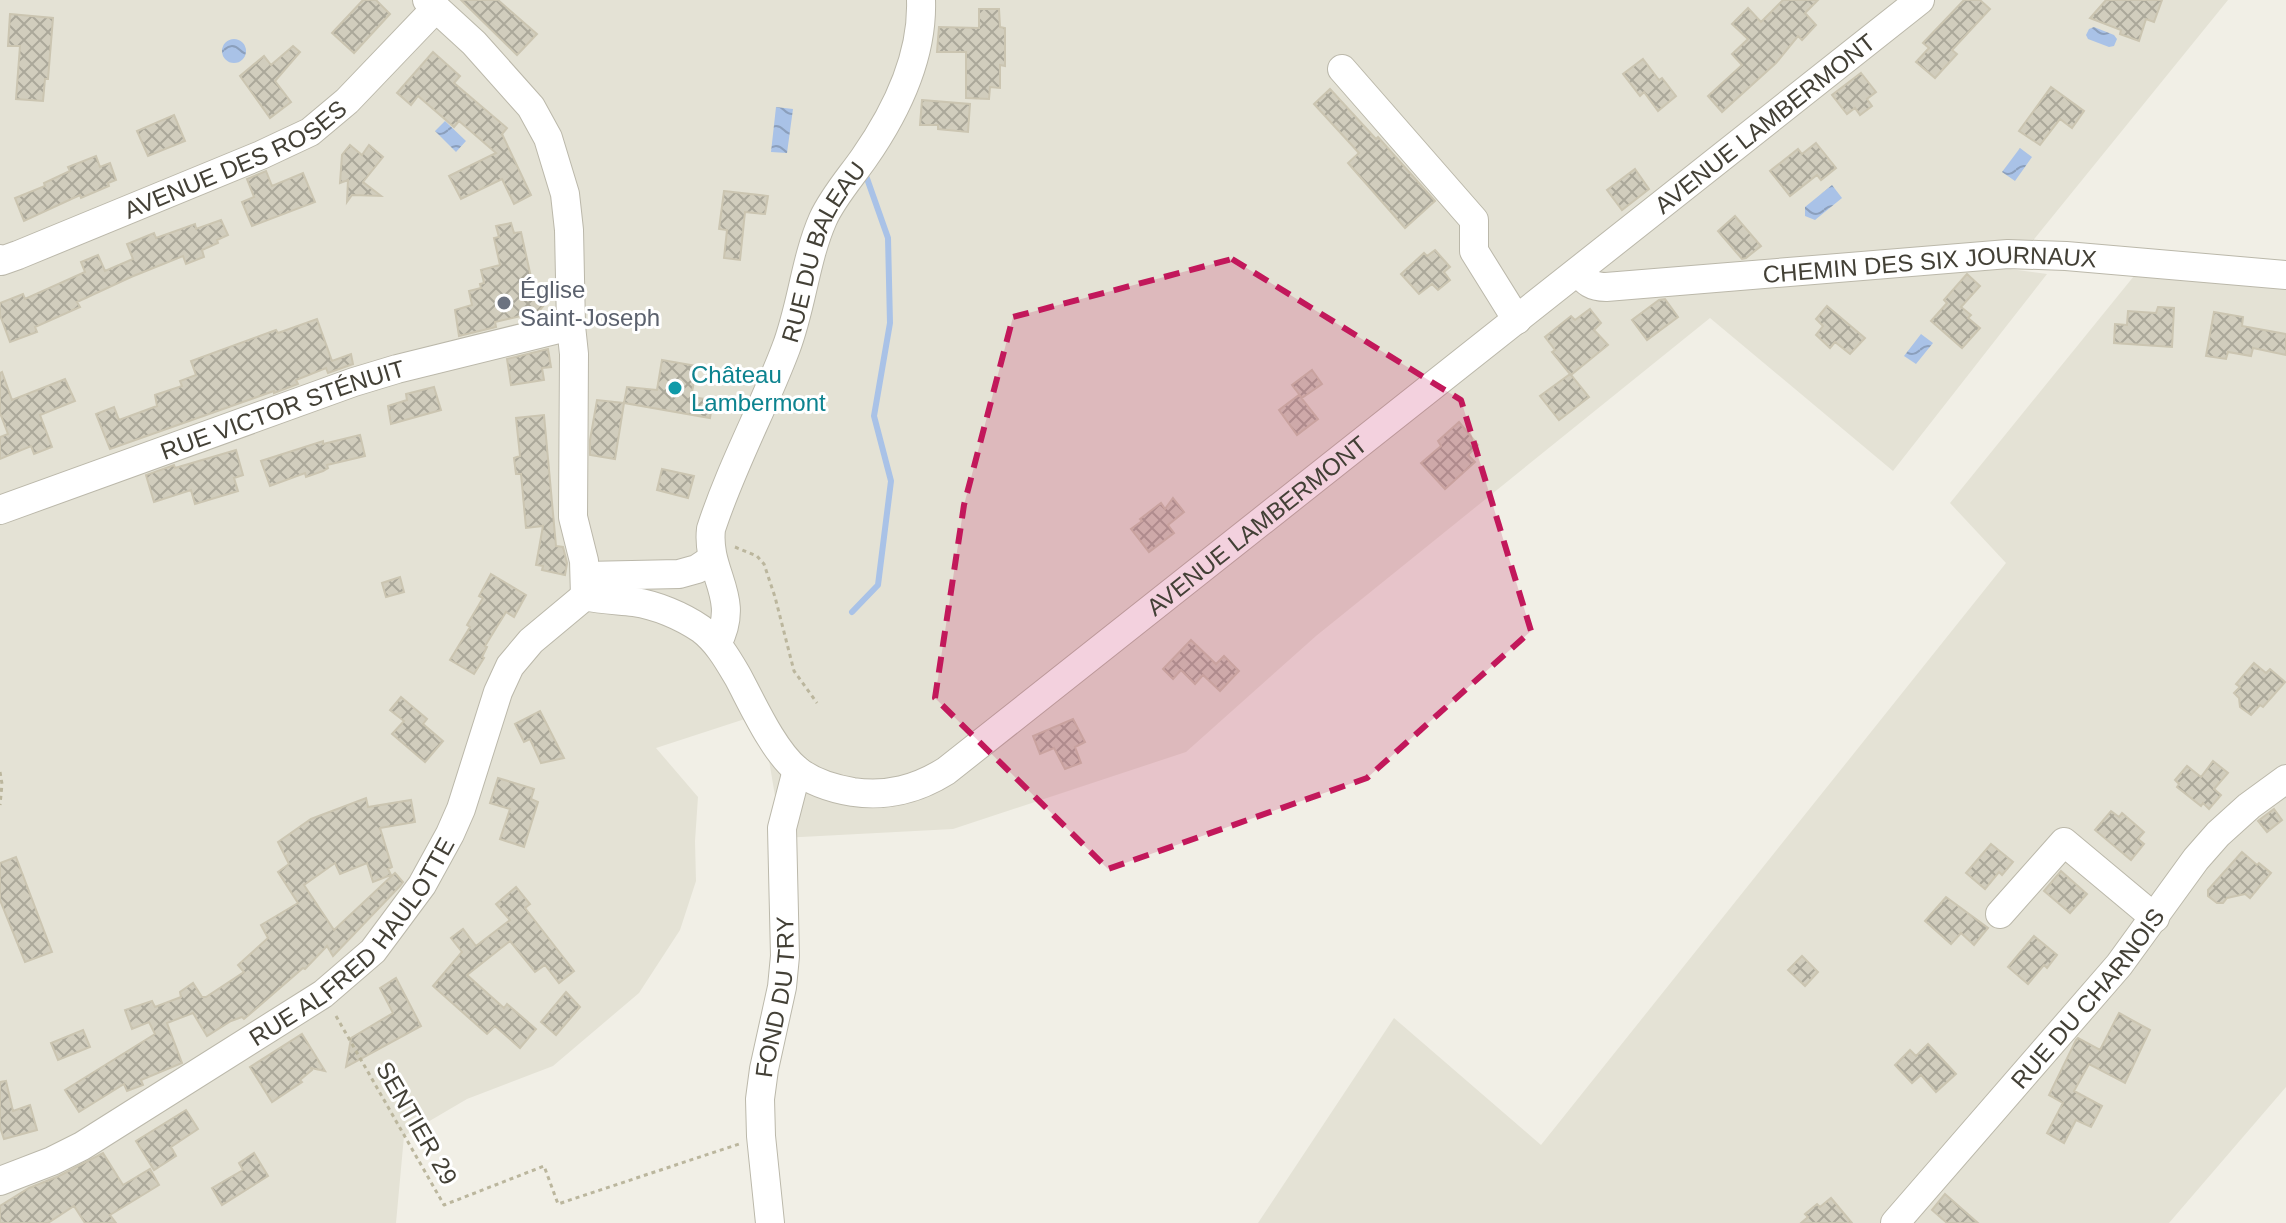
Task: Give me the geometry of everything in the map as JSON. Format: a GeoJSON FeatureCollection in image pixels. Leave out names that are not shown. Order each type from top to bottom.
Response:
{"type":"FeatureCollection","features":[{"type":"Feature","properties":{"kind":"street","name":"RUE DU BALEAU"},"geometry":{"type":"LineString","coordinates":[[717,644],[724,630],[726,600],[712,554],[711,529],[788,344],[808,262],[822,221],[882,132],[911,67],[920,31],[921,0]]}},
{"type":"Feature","properties":{"kind":"street","name":"AVENUE LAMBERMONT"},"geometry":{"type":"LineString","coordinates":[[585,586],[603,600],[631,601],[654,607],[680,617],[701,630],[717,644],[728,660],[767,729],[797,770],[830,786],[864,794],[900,792],[933,779],[1920,0]]}},
{"type":"Feature","properties":{"kind":"street"},"geometry":{"type":"LineString","coordinates":[[432,4],[474,43],[524,97],[548,138],[560,174],[567,209],[575,398],[573,517],[584,561],[585,586],[679,574],[697,569],[712,554]]}},
{"type":"Feature","properties":{"kind":"street","name":"AVENUE DES ROSES"},"geometry":{"type":"LineString","coordinates":[[0,260],[247,161],[310,132],[347,101],[432,4]]}},
{"type":"Feature","properties":{"kind":"street"},"geometry":{"type":"LineString","coordinates":[[1342,69],[1474,220],[1474,251],[1517,320]]}},
{"type":"Feature","properties":{"kind":"street","name":"CHEMIN DES SIX JOURNAUX"},"geometry":{"type":"LineString","coordinates":[[1578,272],[1587,283],[1597,287],[2008,254],[2286,275]]}},
{"type":"Feature","properties":{"kind":"street","name":"RUE VICTOR STÉNUIT"},"geometry":{"type":"LineString","coordinates":[[0,510],[354,382],[571,326]]}},
{"type":"Feature","properties":{"kind":"street","name":"RUE ALFRED HAULOTTE"},"geometry":{"type":"LineString","coordinates":[[0,1181],[82,1146],[323,994],[373,951],[422,885],[461,809],[498,692],[510,666],[585,586]]}},
{"type":"Feature","properties":{"kind":"street","name":"FOND DU TRY"},"geometry":{"type":"LineString","coordinates":[[770,1223],[760,1099],[782,987],[785,956],[782,828],[797,770]]}},
{"type":"Feature","properties":{"kind":"street","name":"RUE DU CHARNOIS"},"geometry":{"type":"LineString","coordinates":[[1895,1223],[2119,965],[2196,859],[2218,834],[2256,800],[2286,779]]}},
{"type":"Feature","properties":{"kind":"street"},"geometry":{"type":"LineString","coordinates":[[2000,914],[2064,842],[2155,918]]}},
{"type":"Feature","properties":{"kind":"path"},"geometry":{"type":"LineString","coordinates":[[712,554],[731,546],[757,556],[764,564],[794,671],[817,703]]}},
{"type":"Feature","properties":{"kind":"path"},"geometry":{"type":"LineString","coordinates":[[0,772],[0,805]]}},
{"type":"Feature","properties":{"kind":"path","name":"SENTIER 29"},"geometry":{"type":"LineString","coordinates":[[323,994],[444,1205],[544,1166],[558,1204],[761,1136]]}},
{"type":"Feature","properties":{"kind":"highlighted area"},"geometry":{"type":"Polygon","coordinates":[[[1232,259],[1461,400],[1531,631],[1367,778],[1108,869],[935,698],[964,505],[1013,317],[1232,259]]]}},
{"type":"Feature","properties":{"kind":"shaded area"},"geometry":{"type":"Polygon","coordinates":[[[0,0],[2228,0],[2010,269],[2047,274],[1893,471],[1710,318],[1316,636],[1186,752],[953,829],[782,838],[765,736],[751,717],[656,748],[698,797],[696,881],[680,930],[639,993],[553,1066],[467,1099],[404,1136],[396,1223],[0,1223],[0,0]]]}},
{"type":"Feature","properties":{"kind":"shaded area"},"geometry":{"type":"Polygon","coordinates":[[[2134,276],[2286,288],[2286,1087],[2169,1223],[1258,1223],[1394,1018],[1541,1145],[2006,563],[1950,503],[2134,276]]]}},
{"type":"Feature","properties":{"kind":"water"},"geometry":{"type":"Polygon","coordinates":[[[2094,27],[2114,35],[2117,39],[2114,46],[2088,39],[2089,29],[2094,27]]]}},
{"type":"Feature","properties":{"kind":"water"},"geometry":{"type":"Polygon","coordinates":[[[234,39],[243,42],[246,51],[243,60],[234,63],[225,60],[222,51],[225,42],[234,39]]]}},
{"type":"Feature","properties":{"kind":"water"},"geometry":{"type":"Polygon","coordinates":[[[776,107],[793,109],[787,153],[771,152],[776,107]]]}},
{"type":"Feature","properties":{"kind":"water"},"geometry":{"type":"Polygon","coordinates":[[[445,121],[466,141],[456,152],[435,131],[445,121]]]}},
{"type":"Feature","properties":{"kind":"water"},"geometry":{"type":"Polygon","coordinates":[[[2020,148],[2032,157],[2015,181],[2002,172],[2020,148]]]}},
{"type":"Feature","properties":{"kind":"water"},"geometry":{"type":"Polygon","coordinates":[[[1832,185],[1842,198],[1815,220],[1805,216],[1805,207],[1832,185]]]}},
{"type":"Feature","properties":{"kind":"water"},"geometry":{"type":"Polygon","coordinates":[[[1921,334],[1933,343],[1916,364],[1904,356],[1921,334]]]}},
{"type":"Feature","properties":{"kind":"building"},"geometry":{"type":"Polygon","coordinates":[[[363,0],[376,0],[390,14],[354,53],[332,33],[363,0]]]}},
{"type":"Feature","properties":{"kind":"building"},"geometry":{"type":"Polygon","coordinates":[[[461,0],[498,0],[537,34],[517,55],[461,0]]]}},
{"type":"Feature","properties":{"kind":"building"},"geometry":{"type":"Polygon","coordinates":[[[1783,0],[1818,0],[1805,13],[1816,25],[1802,40],[1798,36],[1776,63],[1722,112],[1708,96],[1742,65],[1732,54],[1748,39],[1732,24],[1748,8],[1761,22],[1783,0]]]}},
{"type":"Feature","properties":{"kind":"building"},"geometry":{"type":"Polygon","coordinates":[[[1964,0],[1980,0],[1990,9],[1952,50],[1957,54],[1935,78],[1916,62],[1929,48],[1923,43],[1964,0]]]}},
{"type":"Feature","properties":{"kind":"building"},"geometry":{"type":"Polygon","coordinates":[[[2106,0],[2162,0],[2154,22],[2146,19],[2139,41],[2090,18],[2106,0]]]}},
{"type":"Feature","properties":{"kind":"building"},"geometry":{"type":"Polygon","coordinates":[[[979,9],[999,9],[1000,27],[1005,28],[1005,66],[1000,65],[1000,88],[990,87],[989,99],[966,98],[966,52],[937,52],[939,27],[979,28],[979,9]]]}},
{"type":"Feature","properties":{"kind":"building"},"geometry":{"type":"Polygon","coordinates":[[[10,14],[53,18],[43,101],[16,99],[20,46],[8,46],[10,14]]]}},
{"type":"Feature","properties":{"kind":"building"},"geometry":{"type":"Polygon","coordinates":[[[293,46],[300,52],[275,81],[291,102],[270,118],[240,76],[264,56],[271,65],[293,46]]]}},
{"type":"Feature","properties":{"kind":"building"},"geometry":{"type":"Polygon","coordinates":[[[433,52],[460,76],[454,83],[507,128],[502,134],[531,195],[514,204],[502,179],[461,199],[449,176],[496,153],[459,121],[454,127],[418,96],[411,105],[397,93],[433,52]]]}},
{"type":"Feature","properties":{"kind":"building"},"geometry":{"type":"Polygon","coordinates":[[[1643,59],[1676,96],[1658,111],[1644,92],[1640,96],[1623,74],[1643,59]]]}},
{"type":"Feature","properties":{"kind":"building"},"geometry":{"type":"Polygon","coordinates":[[[1861,73],[1876,92],[1867,99],[1872,106],[1860,115],[1855,108],[1847,114],[1832,95],[1861,73]]]}},
{"type":"Feature","properties":{"kind":"building"},"geometry":{"type":"Polygon","coordinates":[[[2051,87],[2084,111],[2072,128],[2060,119],[2040,145],[2019,131],[2051,87]]]}},
{"type":"Feature","properties":{"kind":"building"},"geometry":{"type":"Polygon","coordinates":[[[1330,89],[1435,201],[1405,228],[1348,163],[1359,153],[1314,104],[1330,89]]]}},
{"type":"Feature","properties":{"kind":"building"},"geometry":{"type":"Polygon","coordinates":[[[922,100],[970,104],[968,132],[938,129],[938,125],[920,125],[922,100]]]}},
{"type":"Feature","properties":{"kind":"building"},"geometry":{"type":"Polygon","coordinates":[[[174,115],[185,141],[148,156],[137,131],[174,115]]]}},
{"type":"Feature","properties":{"kind":"building"},"geometry":{"type":"Polygon","coordinates":[[[1816,143],[1836,168],[1821,180],[1817,175],[1790,196],[1770,171],[1798,149],[1802,154],[1816,143]]]}},
{"type":"Feature","properties":{"kind":"building"},"geometry":{"type":"Polygon","coordinates":[[[350,145],[362,155],[369,145],[383,157],[363,182],[381,196],[352,195],[347,202],[348,180],[340,183],[342,155],[350,145]]]}},
{"type":"Feature","properties":{"kind":"building"},"geometry":{"type":"Polygon","coordinates":[[[96,156],[100,167],[110,163],[116,180],[108,183],[109,186],[81,198],[80,195],[24,221],[15,198],[45,186],[44,183],[70,171],[68,167],[96,156]]]}},
{"type":"Feature","properties":{"kind":"building"},"geometry":{"type":"Polygon","coordinates":[[[1635,169],[1649,189],[1622,210],[1607,190],[1635,169]]]}},
{"type":"Feature","properties":{"kind":"building"},"geometry":{"type":"Polygon","coordinates":[[[266,171],[272,186],[303,173],[315,202],[252,226],[242,202],[254,197],[247,179],[266,171]]]}},
{"type":"Feature","properties":{"kind":"building"},"geometry":{"type":"Polygon","coordinates":[[[724,191],[768,196],[765,214],[745,212],[740,260],[724,258],[727,230],[719,229],[724,191]]]}},
{"type":"Feature","properties":{"kind":"building"},"geometry":{"type":"Polygon","coordinates":[[[1735,216],[1761,246],[1742,259],[1718,231],[1735,216]]]}},
{"type":"Feature","properties":{"kind":"building"},"geometry":{"type":"Polygon","coordinates":[[[221,220],[228,235],[202,250],[204,257],[186,264],[183,256],[131,277],[77,302],[80,307],[35,327],[37,332],[10,342],[0,315],[0,303],[23,294],[25,299],[85,272],[81,262],[98,255],[105,271],[133,259],[127,244],[154,233],[156,238],[195,224],[196,229],[221,220]]]}},
{"type":"Feature","properties":{"kind":"building"},"geometry":{"type":"Polygon","coordinates":[[[511,223],[514,233],[521,232],[532,282],[544,290],[546,303],[538,312],[495,322],[496,327],[459,336],[455,310],[472,305],[469,291],[481,288],[480,284],[484,283],[481,270],[500,265],[494,238],[499,237],[496,226],[511,223]]]}},
{"type":"Feature","properties":{"kind":"building"},"geometry":{"type":"Polygon","coordinates":[[[1435,250],[1450,267],[1444,272],[1450,280],[1438,290],[1432,284],[1419,294],[1401,274],[1424,253],[1427,256],[1435,250]]]}},
{"type":"Feature","properties":{"kind":"building"},"geometry":{"type":"Polygon","coordinates":[[[1967,274],[1980,286],[1961,307],[1980,328],[1962,348],[1931,321],[1947,303],[1944,300],[1967,274]]]}},
{"type":"Feature","properties":{"kind":"building"},"geometry":{"type":"Polygon","coordinates":[[[1665,299],[1678,317],[1647,340],[1632,320],[1665,299]]]}},
{"type":"Feature","properties":{"kind":"building"},"geometry":{"type":"Polygon","coordinates":[[[1827,306],[1865,338],[1850,354],[1835,342],[1830,348],[1816,335],[1823,326],[1816,319],[1827,306]]]}},
{"type":"Feature","properties":{"kind":"building"},"geometry":{"type":"Polygon","coordinates":[[[2158,307],[2174,308],[2172,347],[2114,343],[2115,324],[2127,325],[2128,311],[2156,313],[2158,307]]]}},
{"type":"Feature","properties":{"kind":"building"},"geometry":{"type":"Polygon","coordinates":[[[1590,309],[1601,323],[1594,330],[1608,345],[1571,375],[1589,397],[1559,420],[1540,396],[1570,374],[1552,352],[1555,350],[1545,337],[1571,316],[1575,320],[1590,309]]]}},
{"type":"Feature","properties":{"kind":"building"},"geometry":{"type":"Polygon","coordinates":[[[2214,312],[2243,317],[2242,326],[2286,334],[2286,355],[2253,348],[2251,356],[2228,352],[2226,359],[2206,356],[2214,312]]]}},
{"type":"Feature","properties":{"kind":"building"},"geometry":{"type":"Polygon","coordinates":[[[317,319],[332,361],[351,354],[353,364],[328,373],[326,368],[274,393],[110,449],[96,414],[114,407],[119,420],[157,406],[155,395],[182,386],[180,381],[196,375],[191,361],[276,330],[278,333],[317,319]]]}},
{"type":"Feature","properties":{"kind":"building"},"geometry":{"type":"Polygon","coordinates":[[[548,349],[551,367],[542,368],[544,380],[511,385],[507,359],[548,349]]]}},
{"type":"Feature","properties":{"kind":"building","name":"Château Lambermont"},"geometry":{"type":"Polygon","coordinates":[[[662,360],[697,366],[691,397],[713,400],[710,418],[624,403],[627,387],[657,390],[662,360]]]}},
{"type":"Feature","properties":{"kind":"building"},"geometry":{"type":"Polygon","coordinates":[[[1312,370],[1322,384],[1302,398],[1292,385],[1312,370]]]}},
{"type":"Feature","properties":{"kind":"building"},"geometry":{"type":"Polygon","coordinates":[[[2,372],[12,400],[65,379],[75,401],[40,415],[52,447],[34,454],[31,446],[0,459],[0,437],[8,434],[0,413],[2,372]]]}},
{"type":"Feature","properties":{"kind":"building"},"geometry":{"type":"Polygon","coordinates":[[[434,387],[441,410],[391,424],[388,406],[407,400],[406,394],[434,387]]]}},
{"type":"Feature","properties":{"kind":"building"},"geometry":{"type":"Polygon","coordinates":[[[1299,395],[1318,419],[1297,435],[1279,410],[1299,395]]]}},
{"type":"Feature","properties":{"kind":"building"},"geometry":{"type":"Polygon","coordinates":[[[597,400],[624,403],[615,459],[590,455],[597,400]]]}},
{"type":"Feature","properties":{"kind":"building"},"geometry":{"type":"Polygon","coordinates":[[[544,415],[556,546],[563,547],[567,563],[565,575],[542,570],[543,566],[536,565],[543,526],[526,528],[521,474],[516,474],[514,458],[520,456],[516,418],[544,415]]]}},
{"type":"Feature","properties":{"kind":"building"},"geometry":{"type":"Polygon","coordinates":[[[1459,422],[1478,445],[1468,455],[1475,462],[1445,489],[1421,463],[1441,446],[1438,441],[1459,422]]]}},
{"type":"Feature","properties":{"kind":"building"},"geometry":{"type":"Polygon","coordinates":[[[360,435],[365,456],[327,465],[328,468],[323,471],[306,477],[305,473],[270,486],[261,461],[323,441],[323,444],[360,435]]]}},
{"type":"Feature","properties":{"kind":"building"},"geometry":{"type":"Polygon","coordinates":[[[236,450],[243,475],[234,478],[238,491],[195,504],[191,490],[154,502],[146,475],[236,450]]]}},
{"type":"Feature","properties":{"kind":"building"},"geometry":{"type":"Polygon","coordinates":[[[662,469],[694,476],[688,498],[657,490],[662,469]]]}},
{"type":"Feature","properties":{"kind":"building"},"geometry":{"type":"Polygon","coordinates":[[[1173,498],[1184,512],[1168,525],[1174,533],[1149,552],[1131,529],[1161,503],[1165,509],[1173,498]]]}},
{"type":"Feature","properties":{"kind":"building"},"geometry":{"type":"Polygon","coordinates":[[[491,574],[526,595],[514,617],[506,612],[485,646],[484,658],[474,674],[450,660],[470,627],[467,625],[483,598],[479,596],[491,574]]]}},
{"type":"Feature","properties":{"kind":"building"},"geometry":{"type":"Polygon","coordinates":[[[400,577],[404,592],[386,597],[382,583],[400,577]]]}},
{"type":"Feature","properties":{"kind":"building"},"geometry":{"type":"Polygon","coordinates":[[[1191,640],[1216,664],[1224,656],[1239,671],[1220,691],[1203,675],[1195,684],[1181,670],[1173,679],[1163,669],[1191,640]]]}},
{"type":"Feature","properties":{"kind":"building"},"geometry":{"type":"Polygon","coordinates":[[[2254,663],[2266,673],[2270,669],[2285,682],[2263,707],[2260,705],[2251,715],[2240,707],[2239,698],[2234,693],[2240,687],[2236,684],[2254,663]]]}},
{"type":"Feature","properties":{"kind":"building"},"geometry":{"type":"Polygon","coordinates":[[[401,697],[427,719],[423,724],[443,741],[425,762],[392,734],[404,721],[390,710],[401,697]]]}},
{"type":"Feature","properties":{"kind":"building"},"geometry":{"type":"Polygon","coordinates":[[[540,711],[564,758],[541,763],[530,739],[524,742],[515,724],[540,711]]]}},
{"type":"Feature","properties":{"kind":"building"},"geometry":{"type":"Polygon","coordinates":[[[1073,719],[1085,742],[1075,747],[1081,763],[1065,769],[1054,748],[1040,754],[1033,736],[1073,719]]]}},
{"type":"Feature","properties":{"kind":"building"},"geometry":{"type":"Polygon","coordinates":[[[2213,761],[2228,773],[2214,789],[2221,795],[2209,809],[2177,787],[2179,784],[2175,780],[2187,766],[2201,777],[2213,761]]]}},
{"type":"Feature","properties":{"kind":"building"},"geometry":{"type":"Polygon","coordinates":[[[498,778],[534,789],[531,799],[538,802],[524,847],[500,839],[510,809],[490,803],[498,778]]]}},
{"type":"Feature","properties":{"kind":"building"},"geometry":{"type":"Polygon","coordinates":[[[366,798],[368,807],[411,800],[415,822],[380,828],[392,867],[388,869],[391,875],[373,882],[367,863],[340,874],[335,863],[304,885],[334,930],[395,873],[403,882],[400,886],[333,956],[327,946],[305,969],[244,1019],[231,1021],[207,1036],[193,1013],[167,1023],[182,1063],[141,1080],[143,1085],[127,1091],[124,1084],[79,1112],[65,1090],[155,1034],[149,1022],[132,1029],[125,1010],[152,1001],[155,1007],[181,997],[180,992],[193,983],[202,997],[206,997],[244,972],[238,965],[268,938],[261,925],[298,903],[278,872],[289,864],[278,842],[311,819],[366,798]]]}},
{"type":"Feature","properties":{"kind":"building"},"geometry":{"type":"Polygon","coordinates":[[[2274,809],[2282,820],[2267,832],[2258,821],[2274,809]]]}},
{"type":"Feature","properties":{"kind":"building"},"geometry":{"type":"Polygon","coordinates":[[[2111,811],[2119,817],[2122,813],[2144,832],[2138,839],[2144,844],[2131,860],[2095,830],[2111,811]]]}},
{"type":"Feature","properties":{"kind":"building"},"geometry":{"type":"Polygon","coordinates":[[[1991,844],[2013,862],[2002,875],[1999,872],[1985,889],[1966,873],[1991,844]]]}},
{"type":"Feature","properties":{"kind":"building"},"geometry":{"type":"Polygon","coordinates":[[[2242,852],[2271,873],[2250,898],[2245,894],[2217,903],[2208,896],[2208,890],[2242,852]]]}},
{"type":"Feature","properties":{"kind":"building"},"geometry":{"type":"Polygon","coordinates":[[[16,857],[52,952],[25,962],[0,900],[0,863],[16,857]]]}},
{"type":"Feature","properties":{"kind":"building"},"geometry":{"type":"Polygon","coordinates":[[[2061,871],[2087,894],[2070,913],[2044,891],[2061,871]]]}},
{"type":"Feature","properties":{"kind":"building"},"geometry":{"type":"Polygon","coordinates":[[[516,887],[530,904],[525,908],[574,971],[559,983],[545,965],[535,972],[510,941],[467,975],[504,1008],[507,1004],[536,1029],[520,1048],[495,1026],[487,1034],[433,986],[462,952],[451,938],[463,929],[476,946],[510,920],[496,904],[516,887]]]}},
{"type":"Feature","properties":{"kind":"building"},"geometry":{"type":"Polygon","coordinates":[[[1946,897],[1988,928],[1974,945],[1961,933],[1951,944],[1925,921],[1946,897]]]}},
{"type":"Feature","properties":{"kind":"building"},"geometry":{"type":"Polygon","coordinates":[[[2034,936],[2057,955],[2028,984],[2008,967],[2034,936]]]}},
{"type":"Feature","properties":{"kind":"building"},"geometry":{"type":"Polygon","coordinates":[[[1802,956],[1818,972],[1805,986],[1788,970],[1802,956]]]}},
{"type":"Feature","properties":{"kind":"building"},"geometry":{"type":"Polygon","coordinates":[[[396,978],[421,1026],[346,1067],[351,1038],[393,1013],[380,988],[396,978]]]}},
{"type":"Feature","properties":{"kind":"building"},"geometry":{"type":"Polygon","coordinates":[[[566,992],[580,1007],[556,1035],[541,1022],[566,992]]]}},
{"type":"Feature","properties":{"kind":"building"},"geometry":{"type":"Polygon","coordinates":[[[2119,1013],[2150,1030],[2125,1083],[2089,1064],[2074,1091],[2102,1106],[2091,1127],[2076,1120],[2064,1143],[2047,1133],[2063,1103],[2049,1095],[2076,1040],[2078,1038],[2100,1050],[2119,1013]]]}},
{"type":"Feature","properties":{"kind":"building"},"geometry":{"type":"Polygon","coordinates":[[[83,1030],[90,1047],[58,1060],[51,1043],[83,1030]]]}},
{"type":"Feature","properties":{"kind":"building"},"geometry":{"type":"Polygon","coordinates":[[[302,1034],[325,1071],[311,1068],[300,1080],[302,1082],[272,1102],[250,1067],[302,1034]]]}},
{"type":"Feature","properties":{"kind":"building"},"geometry":{"type":"Polygon","coordinates":[[[1928,1044],[1956,1074],[1936,1092],[1921,1075],[1912,1083],[1895,1065],[1910,1050],[1916,1056],[1928,1044]]]}},
{"type":"Feature","properties":{"kind":"building"},"geometry":{"type":"Polygon","coordinates":[[[6,1081],[13,1111],[30,1105],[37,1130],[4,1139],[0,1127],[0,1082],[6,1081]]]}},
{"type":"Feature","properties":{"kind":"building"},"geometry":{"type":"Polygon","coordinates":[[[186,1110],[198,1129],[171,1147],[176,1156],[154,1170],[136,1141],[186,1110]]]}},
{"type":"Feature","properties":{"kind":"building"},"geometry":{"type":"Polygon","coordinates":[[[103,1153],[123,1185],[150,1169],[159,1185],[110,1215],[116,1223],[85,1223],[74,1206],[48,1223],[0,1223],[0,1206],[29,1188],[103,1153]]]}},
{"type":"Feature","properties":{"kind":"building"},"geometry":{"type":"Polygon","coordinates":[[[254,1153],[268,1176],[222,1205],[212,1188],[243,1170],[239,1163],[254,1153]]]}},
{"type":"Feature","properties":{"kind":"building"},"geometry":{"type":"Polygon","coordinates":[[[1945,1194],[1978,1223],[1947,1223],[1932,1210],[1945,1194]]]}},
{"type":"Feature","properties":{"kind":"building"},"geometry":{"type":"Polygon","coordinates":[[[1831,1198],[1852,1223],[1801,1223],[1808,1217],[1805,1214],[1817,1204],[1820,1207],[1831,1198]]]}},
{"type":"Feature","properties":{"kind":"waterway"},"geometry":{"type":"LineString","coordinates":[[852,612],[878,585],[891,481],[874,416],[890,323],[888,238],[864,170]]}},
{"type":"Feature","properties":{"kind":"place","name":"Église Saint-Joseph"},"geometry":{"type":"Point","coordinates":[504,303]}},
{"type":"Feature","properties":{"kind":"place","name":"Château Lambermont"},"geometry":{"type":"Point","coordinates":[675,388]}}]}
